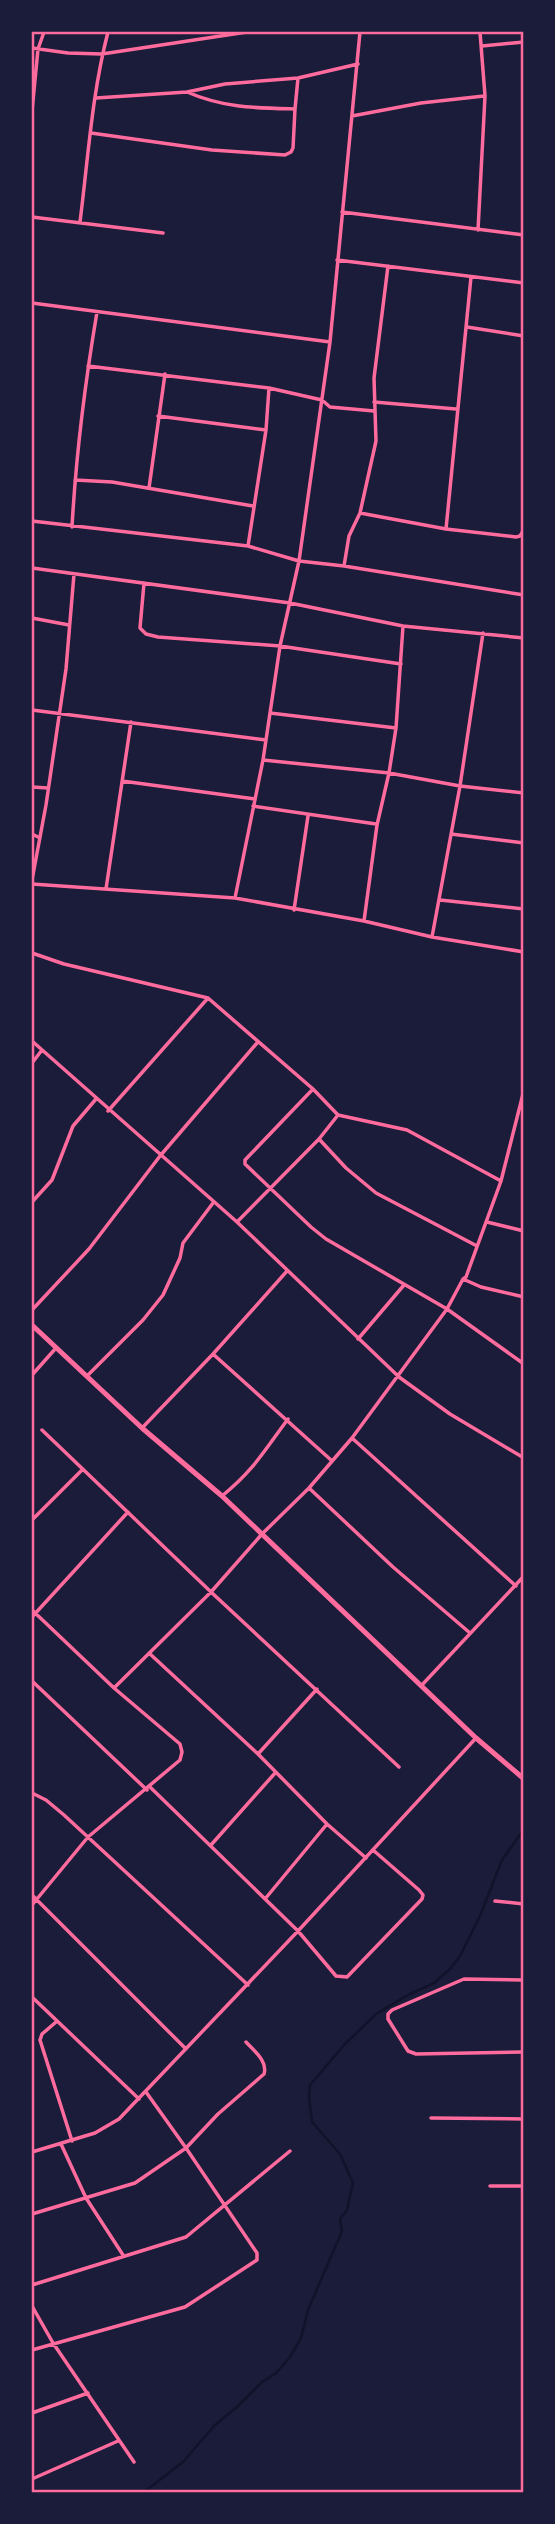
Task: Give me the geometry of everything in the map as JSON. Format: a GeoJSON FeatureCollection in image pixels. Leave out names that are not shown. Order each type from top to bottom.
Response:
{"type":"FeatureCollection","features":[{"type":"Feature","properties":{"kind":"street"},"geometry":{"type":"LineString","coordinates":[[32,111],[32,89],[38,49],[44,32]]}},
{"type":"Feature","properties":{"kind":"street"},"geometry":{"type":"LineString","coordinates":[[80,222],[102,54],[108,32]]}},
{"type":"Feature","properties":{"kind":"street"},"geometry":{"type":"LineString","coordinates":[[32,48],[102,54],[247,32]]}},
{"type":"Feature","properties":{"kind":"street"},"geometry":{"type":"LineString","coordinates":[[235,898],[263,760],[280,646],[299,561],[330,342],[360,32]]}},
{"type":"Feature","properties":{"kind":"street"},"geometry":{"type":"LineString","coordinates":[[478,230],[485,96],[480,32]]}},
{"type":"Feature","properties":{"kind":"street"},"geometry":{"type":"LineString","coordinates":[[482,46],[523,42]]}},
{"type":"Feature","properties":{"kind":"street"},"geometry":{"type":"LineString","coordinates":[[96,98],[187,92],[225,84],[298,78],[358,64]]}},
{"type":"Feature","properties":{"kind":"street"},"geometry":{"type":"LineString","coordinates":[[91,133],[212,150],[285,155],[293,148],[298,78]]}},
{"type":"Feature","properties":{"kind":"street"},"geometry":{"type":"LineString","coordinates":[[187,92],[229,106],[295,109]]}},
{"type":"Feature","properties":{"kind":"street"},"geometry":{"type":"LineString","coordinates":[[352,116],[421,103],[485,96]]}},
{"type":"Feature","properties":{"kind":"street"},"geometry":{"type":"LineString","coordinates":[[341,212],[523,235]]}},
{"type":"Feature","properties":{"kind":"street"},"geometry":{"type":"LineString","coordinates":[[32,217],[163,233]]}},
{"type":"Feature","properties":{"kind":"street"},"geometry":{"type":"LineString","coordinates":[[337,260],[523,283]]}},
{"type":"Feature","properties":{"kind":"street"},"geometry":{"type":"LineString","coordinates":[[344,565],[349,537],[360,513],[376,441],[374,378],[388,266]]}},
{"type":"Feature","properties":{"kind":"street"},"geometry":{"type":"LineString","coordinates":[[446,530],[471,276]]}},
{"type":"Feature","properties":{"kind":"street"},"geometry":{"type":"LineString","coordinates":[[32,303],[330,342]]}},
{"type":"Feature","properties":{"kind":"street"},"geometry":{"type":"LineString","coordinates":[[72,527],[88,366],[97,312]]}},
{"type":"Feature","properties":{"kind":"street"},"geometry":{"type":"LineString","coordinates":[[466,327],[523,336]]}},
{"type":"Feature","properties":{"kind":"street"},"geometry":{"type":"LineString","coordinates":[[88,366],[269,388],[322,400],[330,407],[375,411]]}},
{"type":"Feature","properties":{"kind":"street"},"geometry":{"type":"LineString","coordinates":[[149,488],[165,374]]}},
{"type":"Feature","properties":{"kind":"street"},"geometry":{"type":"LineString","coordinates":[[248,546],[266,430],[269,388]]}},
{"type":"Feature","properties":{"kind":"street"},"geometry":{"type":"LineString","coordinates":[[374,402],[456,409]]}},
{"type":"Feature","properties":{"kind":"street"},"geometry":{"type":"LineString","coordinates":[[159,416],[266,430]]}},
{"type":"Feature","properties":{"kind":"street"},"geometry":{"type":"LineString","coordinates":[[75,480],[112,482],[253,506]]}},
{"type":"Feature","properties":{"kind":"street"},"geometry":{"type":"LineString","coordinates":[[360,513],[446,530],[516,537],[520,536],[523,529]]}},
{"type":"Feature","properties":{"kind":"street"},"geometry":{"type":"LineString","coordinates":[[32,521],[248,546],[299,561],[344,565],[523,595]]}},
{"type":"Feature","properties":{"kind":"street"},"geometry":{"type":"LineString","coordinates":[[32,568],[290,603],[403,626],[523,638]]}},
{"type":"Feature","properties":{"kind":"street"},"geometry":{"type":"LineString","coordinates":[[74,573],[66,669],[32,882],[106,890],[235,898],[523,952]]}},
{"type":"Feature","properties":{"kind":"street"},"geometry":{"type":"LineString","coordinates":[[144,583],[140,628],[146,634],[280,646],[401,664]]}},
{"type":"Feature","properties":{"kind":"street"},"geometry":{"type":"LineString","coordinates":[[32,618],[69,625]]}},
{"type":"Feature","properties":{"kind":"street"},"geometry":{"type":"LineString","coordinates":[[364,921],[377,825],[396,728],[403,626]]}},
{"type":"Feature","properties":{"kind":"street"},"geometry":{"type":"LineString","coordinates":[[432,937],[460,786],[483,633]]}},
{"type":"Feature","properties":{"kind":"street"},"geometry":{"type":"LineString","coordinates":[[32,710],[266,740]]}},
{"type":"Feature","properties":{"kind":"street"},"geometry":{"type":"LineString","coordinates":[[270,713],[396,728]]}},
{"type":"Feature","properties":{"kind":"street"},"geometry":{"type":"LineString","coordinates":[[106,890],[131,722]]}},
{"type":"Feature","properties":{"kind":"street"},"geometry":{"type":"LineString","coordinates":[[263,760],[523,793]]}},
{"type":"Feature","properties":{"kind":"street"},"geometry":{"type":"LineString","coordinates":[[122,781],[255,799]]}},
{"type":"Feature","properties":{"kind":"street"},"geometry":{"type":"LineString","coordinates":[[32,787],[48,788]]}},
{"type":"Feature","properties":{"kind":"street"},"geometry":{"type":"LineString","coordinates":[[253,806],[377,825]]}},
{"type":"Feature","properties":{"kind":"street"},"geometry":{"type":"LineString","coordinates":[[294,911],[308,815]]}},
{"type":"Feature","properties":{"kind":"street"},"geometry":{"type":"LineString","coordinates":[[32,834],[40,838]]}},
{"type":"Feature","properties":{"kind":"street"},"geometry":{"type":"LineString","coordinates":[[451,834],[523,843]]}},
{"type":"Feature","properties":{"kind":"street"},"geometry":{"type":"LineString","coordinates":[[440,900],[523,909]]}},
{"type":"Feature","properties":{"kind":"street"},"geometry":{"type":"LineString","coordinates":[[32,953],[64,964],[208,998],[313,1089],[338,1115],[407,1130],[501,1181]]}},
{"type":"Feature","properties":{"kind":"street"},"geometry":{"type":"LineString","coordinates":[[108,1111],[208,998]]}},
{"type":"Feature","properties":{"kind":"street"},"geometry":{"type":"LineString","coordinates":[[32,1041],[108,1111],[237,1222],[399,1377],[450,1414],[523,1458]]}},
{"type":"Feature","properties":{"kind":"street"},"geometry":{"type":"LineString","coordinates":[[32,1310],[89,1248],[160,1156],[257,1043]]}},
{"type":"Feature","properties":{"kind":"street"},"geometry":{"type":"LineString","coordinates":[[32,1063],[42,1050]]}},
{"type":"Feature","properties":{"kind":"street"},"geometry":{"type":"LineString","coordinates":[[313,1089],[244,1164],[326,1239],[447,1309],[523,1362]]}},
{"type":"Feature","properties":{"kind":"street"},"geometry":{"type":"LineString","coordinates":[[114,1688],[309,1488],[352,1438],[447,1309],[466,1277],[487,1222],[501,1181],[523,1090]]}},
{"type":"Feature","properties":{"kind":"street"},"geometry":{"type":"LineString","coordinates":[[32,1202],[52,1181],[74,1126],[96,1099]]}},
{"type":"Feature","properties":{"kind":"street"},"geometry":{"type":"LineString","coordinates":[[237,1222],[338,1115]]}},
{"type":"Feature","properties":{"kind":"street"},"geometry":{"type":"LineString","coordinates":[[318,1139],[346,1168],[376,1193],[477,1246]]}},
{"type":"Feature","properties":{"kind":"street"},"geometry":{"type":"LineString","coordinates":[[87,1376],[143,1320],[163,1295],[180,1258],[183,1243],[213,1203]]}},
{"type":"Feature","properties":{"kind":"street"},"geometry":{"type":"LineString","coordinates":[[487,1222],[523,1231]]}},
{"type":"Feature","properties":{"kind":"street"},"geometry":{"type":"LineString","coordinates":[[142,1428],[287,1271]]}},
{"type":"Feature","properties":{"kind":"street"},"geometry":{"type":"LineString","coordinates":[[463,1279],[481,1287],[523,1297]]}},
{"type":"Feature","properties":{"kind":"street"},"geometry":{"type":"LineString","coordinates":[[358,1339],[404,1284]]}},
{"type":"Feature","properties":{"kind":"street"},"geometry":{"type":"LineString","coordinates":[[32,1325],[142,1428],[222,1496],[475,1738],[523,1779]]}},
{"type":"Feature","properties":{"kind":"street"},"geometry":{"type":"LineString","coordinates":[[32,1375],[56,1348]]}},
{"type":"Feature","properties":{"kind":"street"},"geometry":{"type":"LineString","coordinates":[[213,1354],[288,1419],[331,1461]]}},
{"type":"Feature","properties":{"kind":"street"},"geometry":{"type":"LineString","coordinates":[[222,1496],[263,1456],[288,1419]]}},
{"type":"Feature","properties":{"kind":"street"},"geometry":{"type":"LineString","coordinates":[[42,1430],[399,1767]]}},
{"type":"Feature","properties":{"kind":"street"},"geometry":{"type":"LineString","coordinates":[[352,1438],[516,1586]]}},
{"type":"Feature","properties":{"kind":"street"},"geometry":{"type":"LineString","coordinates":[[32,1520],[83,1469]]}},
{"type":"Feature","properties":{"kind":"street"},"geometry":{"type":"LineString","coordinates":[[309,1488],[393,1567],[470,1633]]}},
{"type":"Feature","properties":{"kind":"street"},"geometry":{"type":"LineString","coordinates":[[32,1905],[88,1837],[180,1760],[180,1744],[114,1688],[33,1613],[128,1512]]}},
{"type":"Feature","properties":{"kind":"street"},"geometry":{"type":"LineString","coordinates":[[421,1686],[523,1576]]}},
{"type":"Feature","properties":{"kind":"street"},"geometry":{"type":"LineString","coordinates":[[149,1653],[366,1858]]}},
{"type":"Feature","properties":{"kind":"street"},"geometry":{"type":"LineString","coordinates":[[32,1681],[211,1845],[299,1931],[336,1976],[342,1978],[418,1905],[423,1895],[373,1850]]}},
{"type":"Feature","properties":{"kind":"street"},"geometry":{"type":"LineString","coordinates":[[258,1754],[317,1689]]}},
{"type":"Feature","properties":{"kind":"street"},"geometry":{"type":"LineString","coordinates":[[32,2152],[72,2141],[107,2127],[119,2119],[299,1931],[475,1738]]}},
{"type":"Feature","properties":{"kind":"street"},"geometry":{"type":"LineString","coordinates":[[211,1845],[276,1772]]}},
{"type":"Feature","properties":{"kind":"street"},"geometry":{"type":"LineString","coordinates":[[32,1793],[46,1800],[88,1837],[247,1985]]}},
{"type":"Feature","properties":{"kind":"street"},"geometry":{"type":"LineString","coordinates":[[265,1899],[327,1824]]}},
{"type":"Feature","properties":{"kind":"street"},"geometry":{"type":"LineString","coordinates":[[32,1895],[186,2049]]}},
{"type":"Feature","properties":{"kind":"street"},"geometry":{"type":"LineString","coordinates":[[495,1901],[523,1904]]}},
{"type":"Feature","properties":{"kind":"street"},"geometry":{"type":"LineString","coordinates":[[523,1980],[464,1979],[387,2014],[408,2051],[416,2054],[523,2052]]}},
{"type":"Feature","properties":{"kind":"street"},"geometry":{"type":"LineString","coordinates":[[32,1997],[55,2022],[139,2099]]}},
{"type":"Feature","properties":{"kind":"street"},"geometry":{"type":"LineString","coordinates":[[55,2022],[42,2034],[40,2040],[72,2141]]}},
{"type":"Feature","properties":{"kind":"street"},"geometry":{"type":"LineString","coordinates":[[32,2214],[135,2183],[186,2148],[218,2114],[264,2074],[264,2062],[246,2042]]}},
{"type":"Feature","properties":{"kind":"street"},"geometry":{"type":"LineString","coordinates":[[32,2350],[185,2307],[257,2260],[257,2253],[146,2092]]}},
{"type":"Feature","properties":{"kind":"street"},"geometry":{"type":"LineString","coordinates":[[431,2118],[523,2119]]}},
{"type":"Feature","properties":{"kind":"street"},"geometry":{"type":"LineString","coordinates":[[61,2144],[86,2198],[123,2256]]}},
{"type":"Feature","properties":{"kind":"street"},"geometry":{"type":"LineString","coordinates":[[32,2285],[186,2237],[290,2151]]}},
{"type":"Feature","properties":{"kind":"street"},"geometry":{"type":"LineString","coordinates":[[490,2186],[523,2186]]}},
{"type":"Feature","properties":{"kind":"street"},"geometry":{"type":"LineString","coordinates":[[32,2306],[53,2343],[134,2462]]}},
{"type":"Feature","properties":{"kind":"street"},"geometry":{"type":"LineString","coordinates":[[32,2413],[88,2393]]}},
{"type":"Feature","properties":{"kind":"street"},"geometry":{"type":"LineString","coordinates":[[32,2479],[118,2441]]}},
{"type":"Feature","properties":{"kind":"waterway"},"geometry":{"type":"LineString","coordinates":[[144,2492],[183,2462],[214,2426],[262,2382],[276,2373],[301,2338],[308,2310],[342,2231],[340,2219],[347,2210],[353,2183],[340,2154],[312,2122],[310,2085],[345,2044],[376,2014],[434,1983],[451,1968],[480,1916],[502,1860],[524,1829]]}}]}
